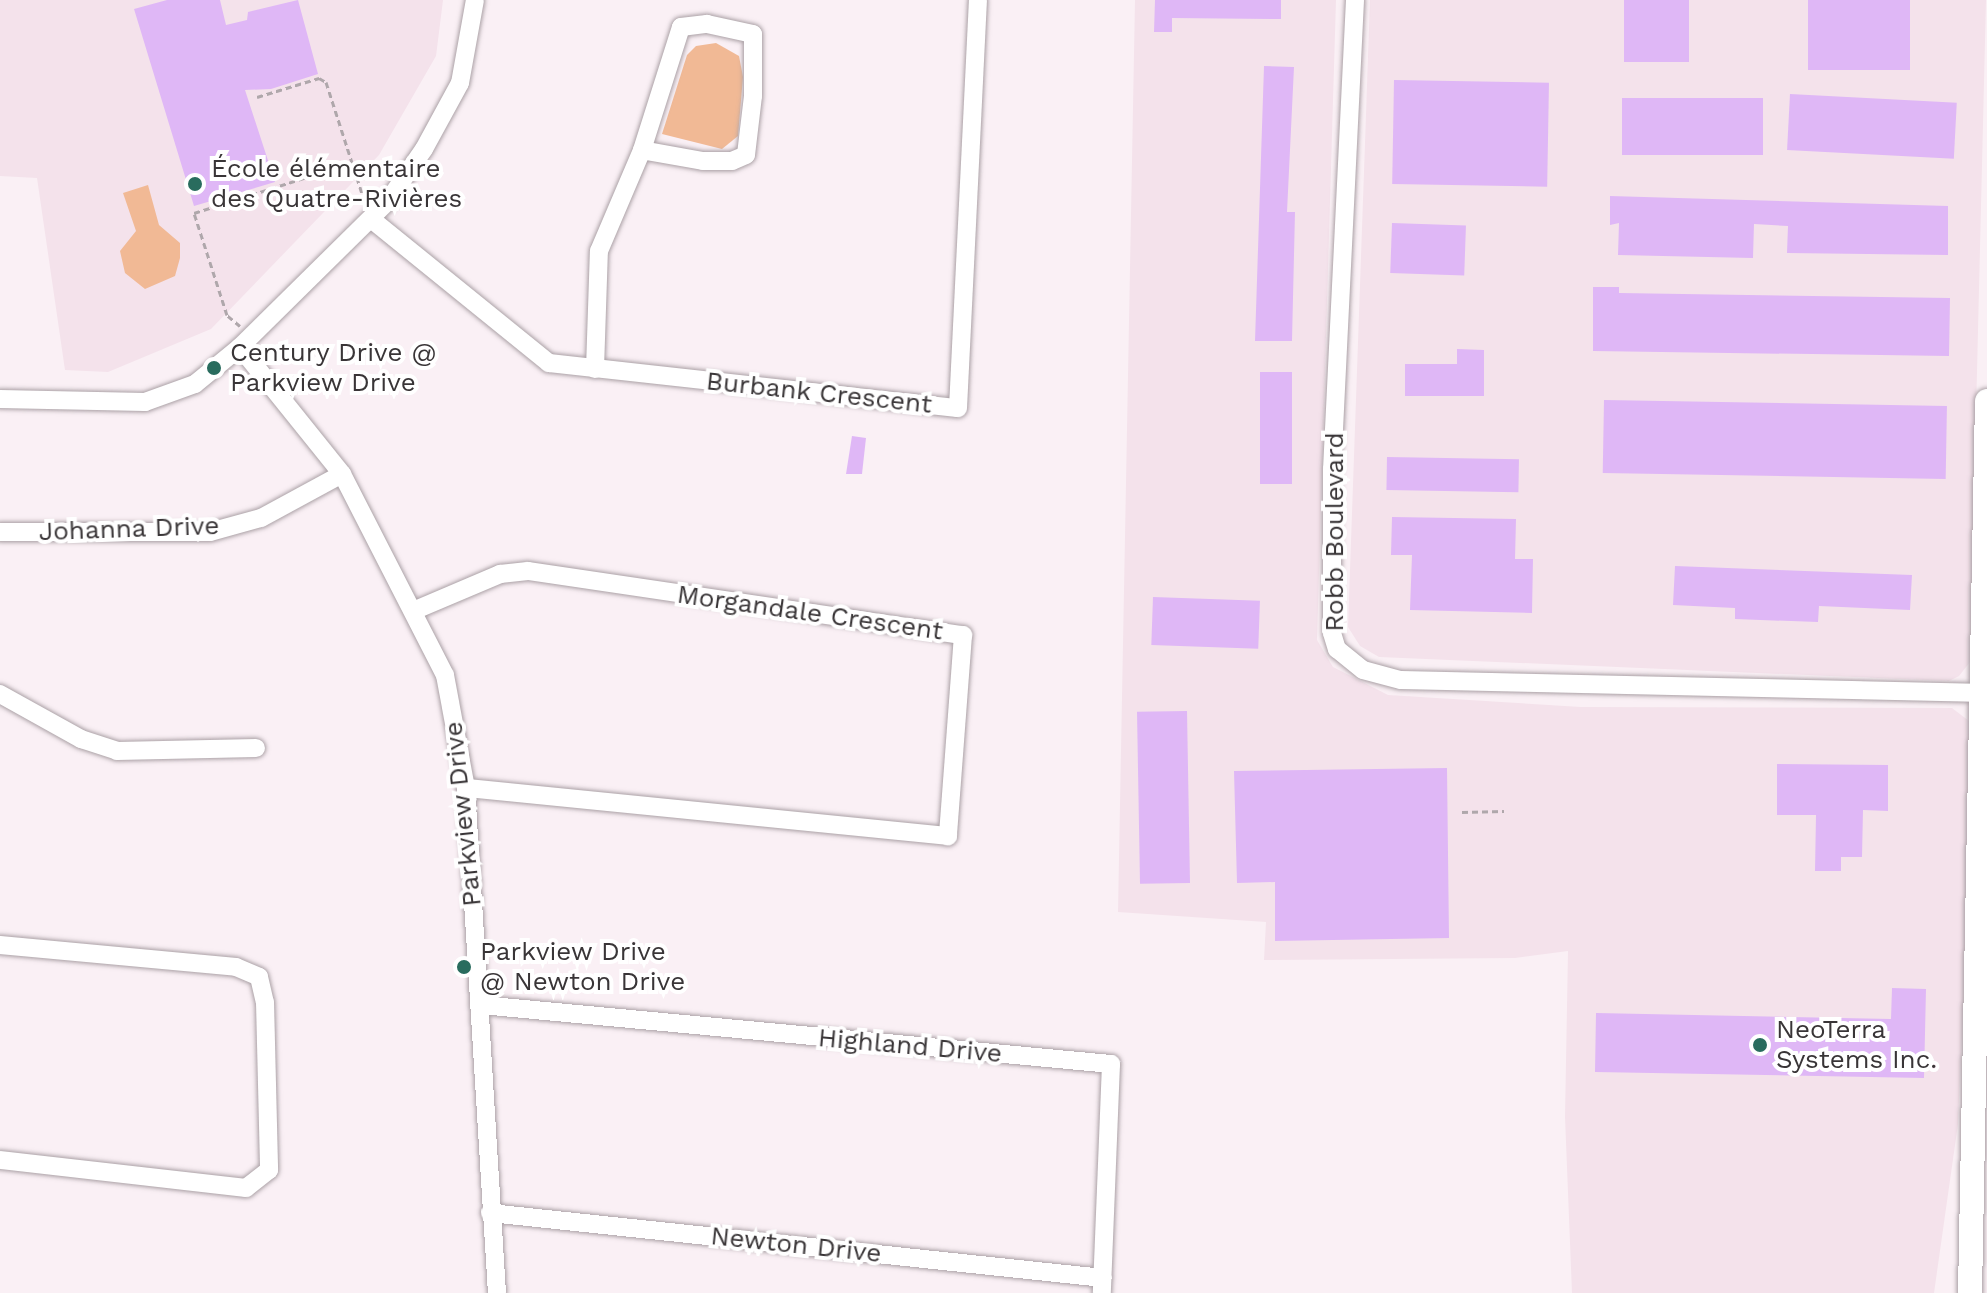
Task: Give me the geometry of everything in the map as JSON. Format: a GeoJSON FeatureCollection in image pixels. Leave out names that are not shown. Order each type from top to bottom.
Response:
{"type":"FeatureCollection","features":[{"type":"Feature","properties":{"kind":"street"},"geometry":{"type":"LineString","coordinates":[[0,399],[145,402],[195,384],[246,342],[371,219],[424,149],[460,83],[475,0]]}},
{"type":"Feature","properties":{"kind":"street","name":"Burbank Crescent"},"geometry":{"type":"LineString","coordinates":[[371,219],[549,363],[958,408],[978,0]]}},
{"type":"Feature","properties":{"kind":"street","name":"Robb Boulevard"},"geometry":{"type":"LineString","coordinates":[[1355,0],[1332,469],[1332,633],[1337,649],[1363,670],[1401,680],[1986,693]]}},
{"type":"Feature","properties":{"kind":"street"},"geometry":{"type":"LineString","coordinates":[[595,369],[599,251],[642,150],[681,27],[707,24],[753,34],[753,96],[746,155],[732,161],[703,161],[642,150]]}},
{"type":"Feature","properties":{"kind":"street","name":"Parkview Drive"},"geometry":{"type":"LineString","coordinates":[[246,342],[342,474],[445,675],[466,788],[497,1293]]}},
{"type":"Feature","properties":{"kind":"street"},"geometry":{"type":"LineString","coordinates":[[1970,1293],[1986,693],[1987,401]]}},
{"type":"Feature","properties":{"kind":"street","name":"Johanna Drive"},"geometry":{"type":"LineString","coordinates":[[0,532],[210,532],[261,518],[342,474]]}},
{"type":"Feature","properties":{"kind":"street","name":"Morgandale Crescent"},"geometry":{"type":"LineString","coordinates":[[413,611],[500,574],[528,571],[963,635],[948,836],[466,788]]}},
{"type":"Feature","properties":{"kind":"street"},"geometry":{"type":"LineString","coordinates":[[0,694],[81,739],[117,751],[256,748]]}},
{"type":"Feature","properties":{"kind":"street"},"geometry":{"type":"LineString","coordinates":[[0,945],[236,967],[259,977],[265,1002],[269,1170],[246,1188],[0,1160]]}},
{"type":"Feature","properties":{"kind":"street","name":"Highland Drive"},"geometry":{"type":"LineString","coordinates":[[481,1005],[1111,1064],[1102,1286]]}},
{"type":"Feature","properties":{"kind":"street","name":"Newton Drive"},"geometry":{"type":"LineString","coordinates":[[490,1213],[1102,1286]]}},
{"type":"Feature","properties":{"kind":"path"},"geometry":{"type":"LineString","coordinates":[[257,97],[319,78],[326,82],[371,219]]}},
{"type":"Feature","properties":{"kind":"path"},"geometry":{"type":"LineString","coordinates":[[246,342],[227,315],[194,213],[351,163]]}},
{"type":"Feature","properties":{"kind":"path"},"geometry":{"type":"LineString","coordinates":[[1462,812],[1504,811]]}},
{"type":"Feature","properties":{"kind":"shaded area","name":"École élémentaire des Quatre-Rivières"},"geometry":{"type":"Polygon","coordinates":[[[0,0],[443,0],[436,56],[379,155],[211,329],[108,372],[65,370],[37,178],[0,176],[0,0]]]}},
{"type":"Feature","properties":{"kind":"shaded area"},"geometry":{"type":"Polygon","coordinates":[[[1135,0],[1336,0],[1317,640],[1333,667],[1388,695],[1581,707],[1952,708],[1969,721],[1975,737],[1958,1124],[1934,1293],[1572,1293],[1565,1117],[1568,951],[1515,958],[1264,960],[1266,922],[1118,912],[1135,0]]]}},
{"type":"Feature","properties":{"kind":"shaded area"},"geometry":{"type":"Polygon","coordinates":[[[1370,0],[1986,0],[1970,662],[1959,676],[1949,681],[1379,657],[1360,646],[1348,627],[1370,0]]]}},
{"type":"Feature","properties":{"kind":"shaded area"},"geometry":{"type":"Polygon","coordinates":[[[716,43],[739,56],[743,77],[738,136],[722,149],[662,134],[687,55],[696,46],[716,43]]]}},
{"type":"Feature","properties":{"kind":"shaded area"},"geometry":{"type":"Polygon","coordinates":[[[148,185],[159,225],[180,243],[180,258],[175,276],[145,289],[125,273],[120,251],[136,231],[123,193],[148,185]]]}},
{"type":"Feature","properties":{"kind":"building"},"geometry":{"type":"Polygon","coordinates":[[[167,0],[220,0],[226,25],[247,20],[248,12],[298,0],[318,74],[271,89],[245,90],[275,182],[194,206],[134,9],[167,0]]]}},
{"type":"Feature","properties":{"kind":"building"},"geometry":{"type":"Polygon","coordinates":[[[1155,0],[1281,0],[1281,19],[1172,18],[1172,32],[1154,32],[1155,0]]]}},
{"type":"Feature","properties":{"kind":"building"},"geometry":{"type":"Polygon","coordinates":[[[1624,0],[1689,0],[1689,62],[1624,62],[1624,0]]]}},
{"type":"Feature","properties":{"kind":"building"},"geometry":{"type":"Polygon","coordinates":[[[1808,0],[1910,0],[1910,70],[1808,70],[1808,0]]]}},
{"type":"Feature","properties":{"kind":"building"},"geometry":{"type":"Polygon","coordinates":[[[1264,66],[1294,67],[1287,212],[1295,212],[1292,341],[1255,341],[1264,66]]]}},
{"type":"Feature","properties":{"kind":"building"},"geometry":{"type":"Polygon","coordinates":[[[1394,80],[1549,83],[1547,187],[1392,184],[1394,80]]]}},
{"type":"Feature","properties":{"kind":"building"},"geometry":{"type":"Polygon","coordinates":[[[1790,94],[1957,103],[1954,159],[1787,150],[1790,94]]]}},
{"type":"Feature","properties":{"kind":"building"},"geometry":{"type":"Polygon","coordinates":[[[1622,98],[1763,98],[1763,155],[1622,155],[1622,98]]]}},
{"type":"Feature","properties":{"kind":"building"},"geometry":{"type":"Polygon","coordinates":[[[1610,196],[1948,206],[1948,255],[1787,253],[1788,226],[1754,224],[1753,258],[1618,255],[1619,223],[1610,225],[1610,196]]]}},
{"type":"Feature","properties":{"kind":"building"},"geometry":{"type":"Polygon","coordinates":[[[1392,223],[1466,226],[1464,276],[1390,273],[1392,223]]]}},
{"type":"Feature","properties":{"kind":"building"},"geometry":{"type":"Polygon","coordinates":[[[1593,287],[1619,287],[1619,293],[1950,298],[1949,356],[1593,351],[1593,287]]]}},
{"type":"Feature","properties":{"kind":"building"},"geometry":{"type":"Polygon","coordinates":[[[1457,349],[1484,350],[1484,396],[1405,396],[1405,364],[1457,364],[1457,349]]]}},
{"type":"Feature","properties":{"kind":"building"},"geometry":{"type":"Polygon","coordinates":[[[1260,372],[1292,372],[1292,484],[1260,484],[1260,372]]]}},
{"type":"Feature","properties":{"kind":"building"},"geometry":{"type":"Polygon","coordinates":[[[1604,400],[1947,406],[1946,479],[1603,473],[1604,400]]]}},
{"type":"Feature","properties":{"kind":"building"},"geometry":{"type":"Polygon","coordinates":[[[852,436],[866,438],[862,474],[846,474],[852,436]]]}},
{"type":"Feature","properties":{"kind":"building"},"geometry":{"type":"Polygon","coordinates":[[[1387,457],[1519,459],[1518,492],[1386,490],[1387,457]]]}},
{"type":"Feature","properties":{"kind":"building"},"geometry":{"type":"Polygon","coordinates":[[[1392,517],[1516,519],[1515,559],[1533,559],[1532,613],[1410,610],[1412,555],[1391,555],[1392,517]]]}},
{"type":"Feature","properties":{"kind":"building"},"geometry":{"type":"Polygon","coordinates":[[[1675,566],[1912,575],[1910,610],[1819,606],[1818,622],[1735,619],[1735,608],[1673,605],[1675,566]]]}},
{"type":"Feature","properties":{"kind":"building"},"geometry":{"type":"Polygon","coordinates":[[[1153,597],[1260,601],[1258,649],[1151,645],[1153,597]]]}},
{"type":"Feature","properties":{"kind":"building"},"geometry":{"type":"Polygon","coordinates":[[[1187,711],[1190,883],[1140,884],[1137,712],[1187,711]]]}},
{"type":"Feature","properties":{"kind":"building"},"geometry":{"type":"Polygon","coordinates":[[[1777,764],[1888,765],[1888,811],[1863,810],[1862,857],[1841,857],[1841,871],[1815,871],[1816,815],[1777,815],[1777,764]]]}},
{"type":"Feature","properties":{"kind":"building"},"geometry":{"type":"Polygon","coordinates":[[[1447,768],[1449,938],[1275,941],[1275,882],[1237,883],[1234,771],[1447,768]]]}},
{"type":"Feature","properties":{"kind":"building","name":"NeoTerra Systems Inc."},"geometry":{"type":"Polygon","coordinates":[[[1892,988],[1926,989],[1924,1078],[1595,1072],[1596,1013],[1891,1019],[1892,988]]]}},
{"type":"Feature","properties":{"kind":"place","name":"École élémentaire des Quatre-Rivières"},"geometry":{"type":"Point","coordinates":[195,184]}},
{"type":"Feature","properties":{"kind":"place","name":"Century Drive @ Parkview Drive"},"geometry":{"type":"Point","coordinates":[214,368]}},
{"type":"Feature","properties":{"kind":"place","name":"Parkview Drive @ Newton Drive"},"geometry":{"type":"Point","coordinates":[464,967]}},
{"type":"Feature","properties":{"kind":"place","name":"NeoTerra Systems Inc."},"geometry":{"type":"Point","coordinates":[1760,1045]}}]}
